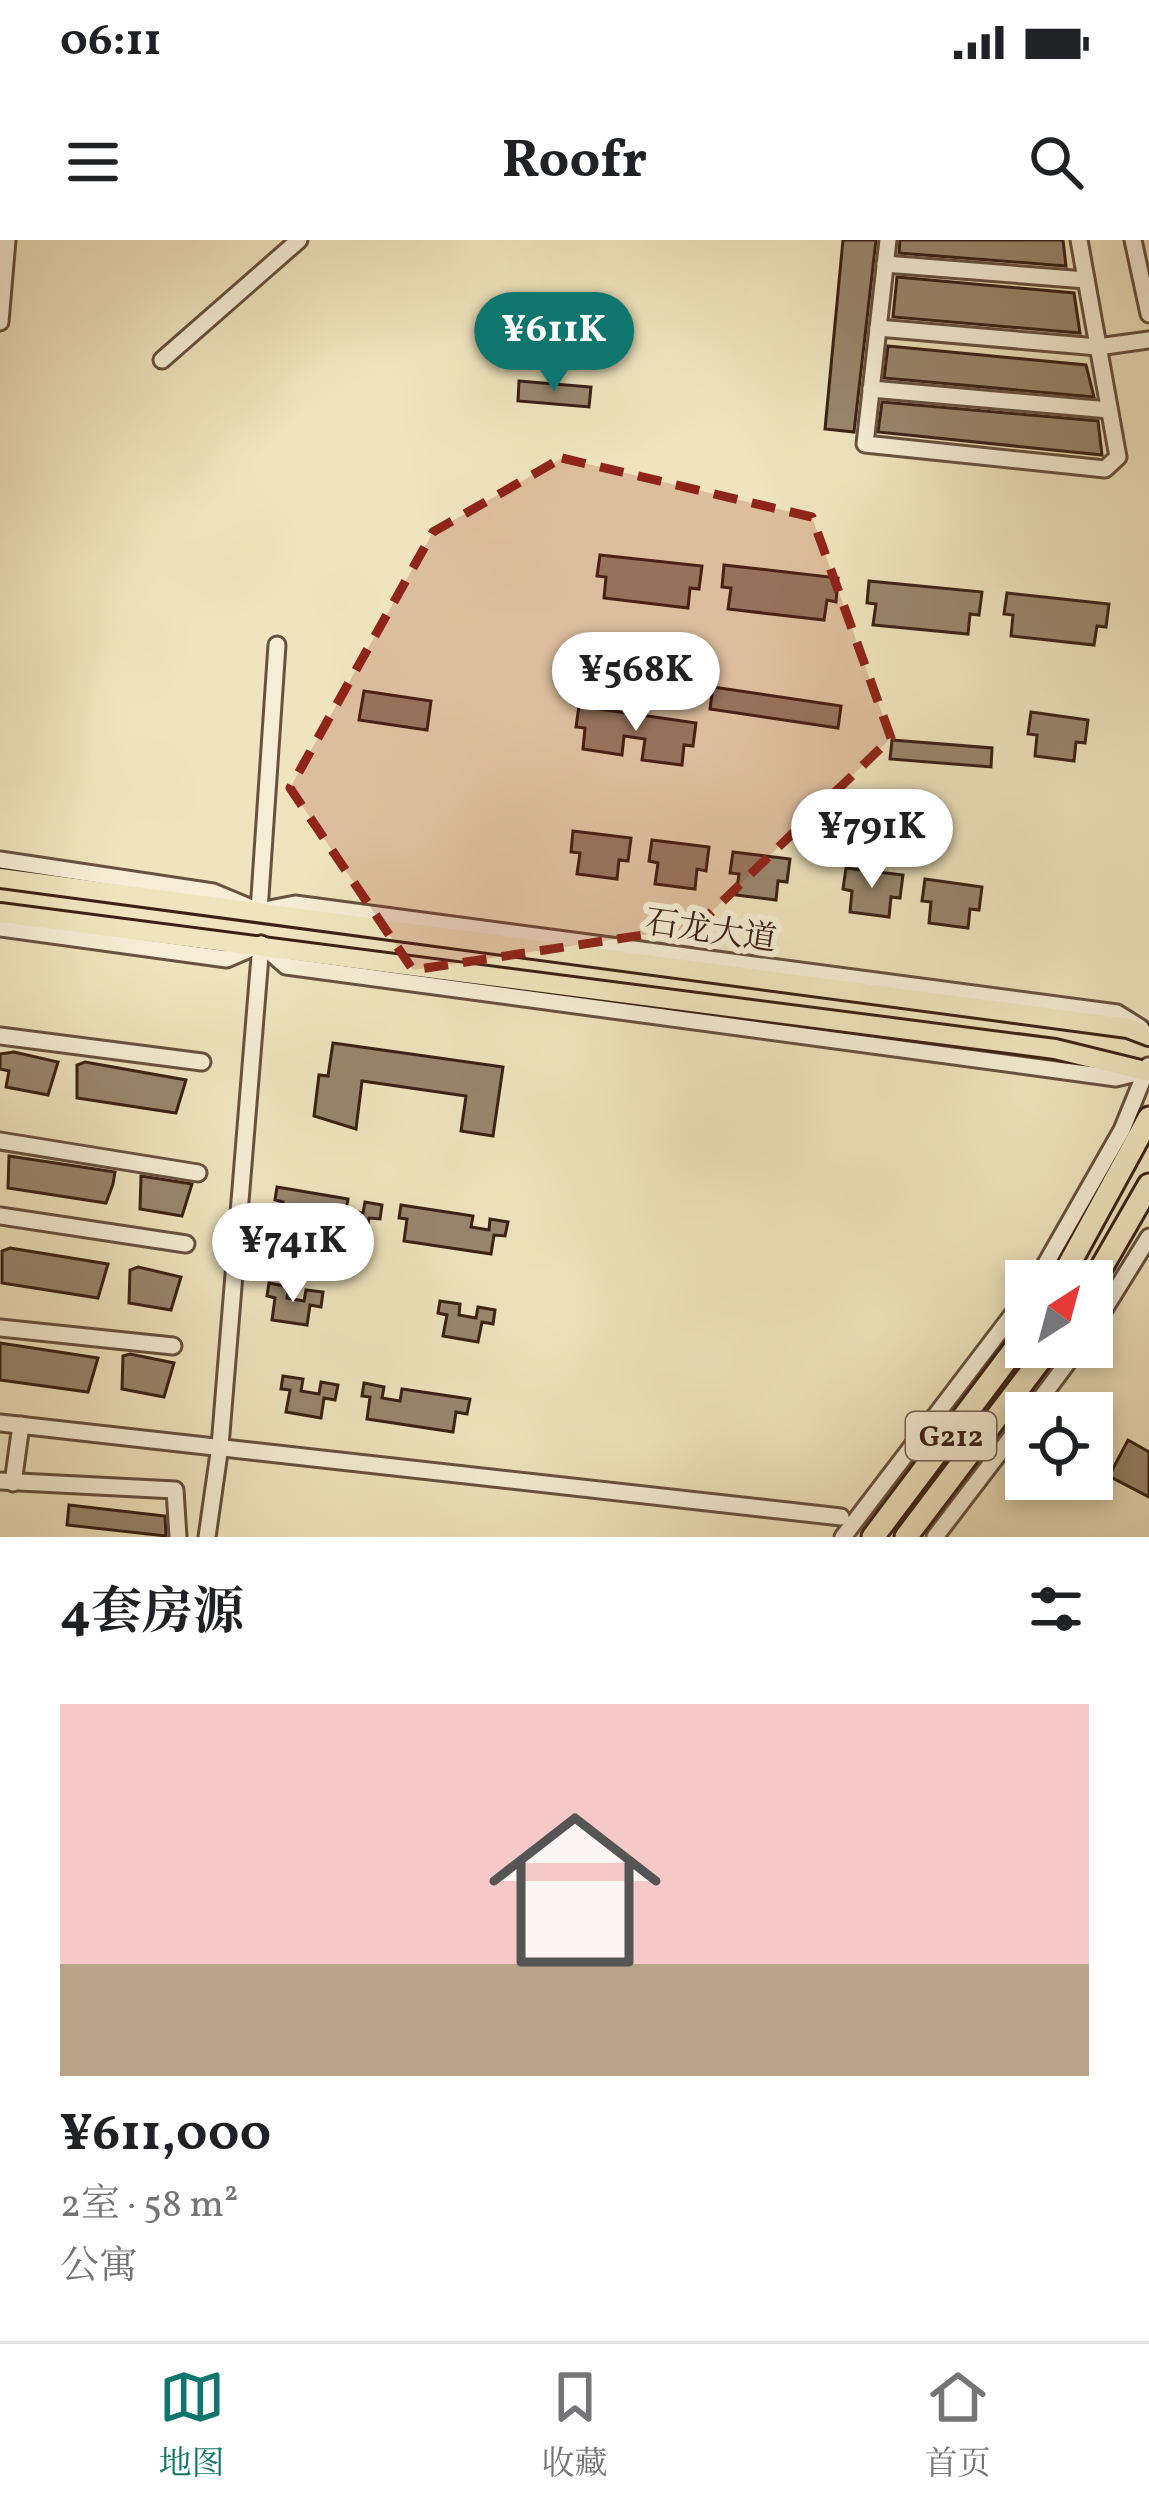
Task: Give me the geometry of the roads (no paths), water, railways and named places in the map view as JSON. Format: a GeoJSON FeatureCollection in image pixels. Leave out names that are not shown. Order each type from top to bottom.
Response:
{"type":"FeatureCollection","features":[{"type":"Feature","properties":{"kind":"highway"},"geometry":{"type":"LineString","coordinates":[[1071,1260],[1149,1118]]}},
{"type":"Feature","properties":{"kind":"highway"},"geometry":{"type":"LineString","coordinates":[[1106,1260],[1149,1185]]}},
{"type":"Feature","properties":{"kind":"highway","name":"G212"},"geometry":{"type":"LineString","coordinates":[[873,1537],[1005,1362]]}},
{"type":"Feature","properties":{"kind":"highway","name":"G212"},"geometry":{"type":"LineString","coordinates":[[906,1537],[1034,1368]]}},
{"type":"Feature","properties":{"kind":"main road","name":"石龙大道"},"geometry":{"type":"LineString","coordinates":[[0,878],[1149,1034]]}},
{"type":"Feature","properties":{"kind":"main road"},"geometry":{"type":"LineString","coordinates":[[0,913],[1055,1049],[1148,1068]]}},
{"type":"Feature","properties":{"kind":"street"},"geometry":{"type":"LineString","coordinates":[[162,360],[299,240]]}},
{"type":"Feature","properties":{"kind":"street"},"geometry":{"type":"LineString","coordinates":[[888,240],[865,444],[1105,469],[1118,457],[1079,240]]}},
{"type":"Feature","properties":{"kind":"street"},"geometry":{"type":"LineString","coordinates":[[1133,240],[1149,314]]}},
{"type":"Feature","properties":{"kind":"street"},"geometry":{"type":"LineString","coordinates":[[0,322],[5,245]]}},
{"type":"Feature","properties":{"kind":"street"},"geometry":{"type":"LineString","coordinates":[[885,264],[1086,280]]}},
{"type":"Feature","properties":{"kind":"street"},"geometry":{"type":"LineString","coordinates":[[878,328],[1098,347],[1149,340]]}},
{"type":"Feature","properties":{"kind":"street"},"geometry":{"type":"LineString","coordinates":[[871,389],[1109,410]]}},
{"type":"Feature","properties":{"kind":"street"},"geometry":{"type":"LineString","coordinates":[[259,911],[277,645]]}},
{"type":"Feature","properties":{"kind":"street","name":"石龙大道"},"geometry":{"type":"LineString","coordinates":[[0,860],[213,892],[259,911]]}},
{"type":"Feature","properties":{"kind":"street"},"geometry":{"type":"LineString","coordinates":[[0,928],[227,959],[261,944],[220,1446],[207,1537]]}},
{"type":"Feature","properties":{"kind":"street"},"geometry":{"type":"LineString","coordinates":[[0,1036],[202,1062]]}},
{"type":"Feature","properties":{"kind":"street"},"geometry":{"type":"LineString","coordinates":[[1048,1260],[1122,1130],[1148,1068]]}},
{"type":"Feature","properties":{"kind":"street"},"geometry":{"type":"LineString","coordinates":[[0,1141],[198,1173]]}},
{"type":"Feature","properties":{"kind":"street"},"geometry":{"type":"LineString","coordinates":[[0,1216],[186,1244]]}},
{"type":"Feature","properties":{"kind":"street"},"geometry":{"type":"LineString","coordinates":[[1113,1296],[1149,1237]]}},
{"type":"Feature","properties":{"kind":"street"},"geometry":{"type":"LineString","coordinates":[[843,1537],[1005,1325]]}},
{"type":"Feature","properties":{"kind":"street"},"geometry":{"type":"LineString","coordinates":[[0,1328],[173,1346]]}},
{"type":"Feature","properties":{"kind":"street"},"geometry":{"type":"LineString","coordinates":[[0,1423],[841,1517]]}},
{"type":"Feature","properties":{"kind":"street"},"geometry":{"type":"LineString","coordinates":[[22,1425],[7,1482],[175,1490],[178,1537]]}},
{"type":"Feature","properties":{"kind":"street"},"geometry":{"type":"LineString","coordinates":[[935,1537],[1005,1446]]}}]}
